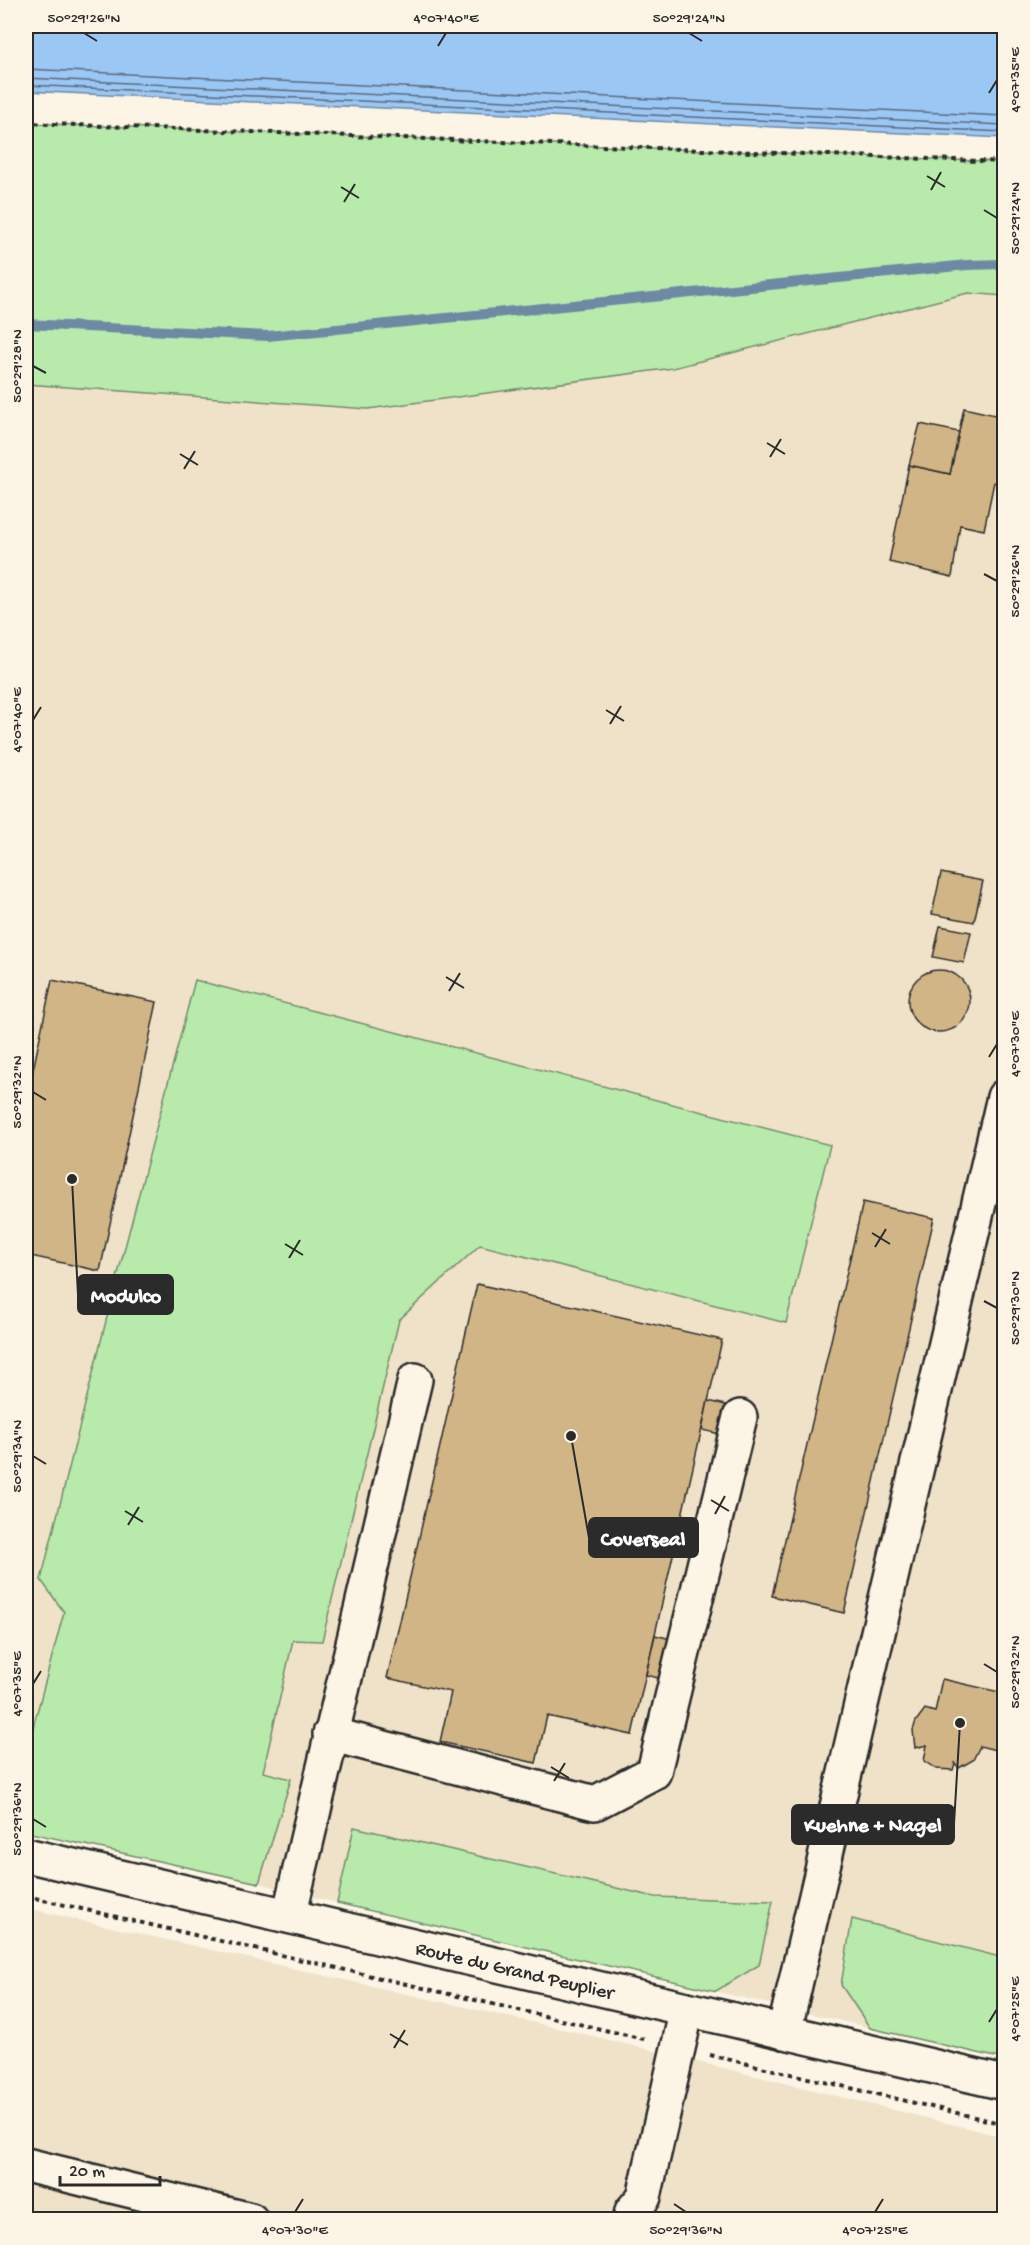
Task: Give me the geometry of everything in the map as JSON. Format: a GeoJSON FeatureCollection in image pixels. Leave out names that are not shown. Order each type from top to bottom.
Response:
{"type":"FeatureCollection","features":[{"type":"Feature","properties":{"kind":"main road"},"geometry":{"type":"LineString","coordinates":[[784,2032],[1005,1097]]}},
{"type":"Feature","properties":{"kind":"main road"},"geometry":{"type":"LineString","coordinates":[[289,1916],[415,1380]]}},
{"type":"Feature","properties":{"kind":"main road"},"geometry":{"type":"LineString","coordinates":[[330,1734],[595,1803],[654,1772],[740,1417]]}},
{"type":"Feature","properties":{"kind":"main road","name":"Route du Grand Peuplier"},"geometry":{"type":"LineString","coordinates":[[26,1855],[1005,2083]]}},
{"type":"Feature","properties":{"kind":"main road"},"geometry":{"type":"LineString","coordinates":[[630,2220],[632,2211],[644,2197],[687,2009]]}},
{"type":"Feature","properties":{"kind":"main road"},"geometry":{"type":"LineString","coordinates":[[26,2165],[251,2220]]}},
{"type":"Feature","properties":{"kind":"path"},"geometry":{"type":"LineString","coordinates":[[26,123],[1005,162]]}},
{"type":"Feature","properties":{"kind":"path"},"geometry":{"type":"LineString","coordinates":[[26,1896],[598,2027],[678,2048],[1005,2124]]}},
{"type":"Feature","properties":{"kind":"shaded area"},"geometry":{"type":"Polygon","coordinates":[[[26,138],[1004,188],[1004,2059],[259,1883],[26,1832],[26,138]]]}},
{"type":"Feature","properties":{"kind":"shaded area"},"geometry":{"type":"Polygon","coordinates":[[[26,1908],[593,2036],[1004,2137],[1004,2219],[26,2220],[26,1908]]]}},
{"type":"Feature","properties":{"kind":"green space"},"geometry":{"type":"Polygon","coordinates":[[[26,123],[1004,162],[1004,296],[968,293],[673,368],[368,409],[26,384],[26,123]]]}},
{"type":"Feature","properties":{"kind":"green space"},"geometry":{"type":"Polygon","coordinates":[[[195,980],[830,1145],[786,1323],[480,1245],[399,1320],[322,1641],[293,1640],[263,1772],[291,1779],[259,1883],[26,1832],[26,1747],[64,1612],[41,1580],[195,980]]]}},
{"type":"Feature","properties":{"kind":"green space"},"geometry":{"type":"Polygon","coordinates":[[[354,1827],[655,1897],[773,1901],[759,1965],[716,1991],[337,1903],[354,1827]]]}},
{"type":"Feature","properties":{"kind":"green space"},"geometry":{"type":"Polygon","coordinates":[[[852,1919],[1004,1958],[1004,2059],[870,2028],[841,1985],[852,1919]]]}},
{"type":"Feature","properties":{"kind":"water"},"geometry":{"type":"Polygon","coordinates":[[[26,26],[1004,26],[1004,138],[26,91],[26,26]]]}},
{"type":"Feature","properties":{"kind":"building"},"geometry":{"type":"Polygon","coordinates":[[[964,408],[1004,417],[1002,444],[1004,444],[1004,485],[994,482],[984,530],[960,525],[952,577],[889,562],[909,465],[950,474],[964,408]]]}},
{"type":"Feature","properties":{"kind":"building"},"geometry":{"type":"Polygon","coordinates":[[[920,424],[959,432],[950,474],[909,465],[920,424]]]}},
{"type":"Feature","properties":{"kind":"building"},"geometry":{"type":"Polygon","coordinates":[[[941,873],[983,881],[974,922],[932,914],[941,873]]]}},
{"type":"Feature","properties":{"kind":"building"},"geometry":{"type":"Polygon","coordinates":[[[940,926],[971,932],[964,963],[933,957],[940,926]]]}},
{"type":"Feature","properties":{"kind":"building"},"geometry":{"type":"Polygon","coordinates":[[[939,970],[961,979],[970,1001],[961,1023],[939,1032],[917,1023],[908,1001],[917,979],[939,970]]]}},
{"type":"Feature","properties":{"kind":"building"},"geometry":{"type":"Polygon","coordinates":[[[52,980],[157,1002],[100,1271],[26,1255],[26,1103],[52,980]]]}},
{"type":"Feature","properties":{"kind":"building"},"geometry":{"type":"Polygon","coordinates":[[[863,1202],[934,1218],[844,1613],[772,1596],[863,1202]]]}},
{"type":"Feature","properties":{"kind":"building"},"geometry":{"type":"Polygon","coordinates":[[[477,1284],[722,1340],[632,1735],[547,1716],[536,1763],[440,1742],[451,1692],[387,1678],[477,1284]]]}},
{"type":"Feature","properties":{"kind":"building"},"geometry":{"type":"Polygon","coordinates":[[[708,1401],[731,1406],[725,1435],[702,1430],[708,1401]]]}},
{"type":"Feature","properties":{"kind":"building"},"geometry":{"type":"Polygon","coordinates":[[[678,1532],[707,1538],[703,1556],[674,1550],[678,1532]]]}},
{"type":"Feature","properties":{"kind":"building"},"geometry":{"type":"Polygon","coordinates":[[[655,1635],[683,1642],[674,1682],[646,1675],[655,1635]]]}},
{"type":"Feature","properties":{"kind":"building"},"geometry":{"type":"Polygon","coordinates":[[[942,1679],[1004,1693],[1004,1752],[980,1746],[973,1760],[959,1768],[955,1763],[953,1770],[936,1769],[924,1761],[927,1745],[915,1748],[913,1730],[916,1721],[925,1709],[935,1712],[942,1679]]]}},
{"type":"Feature","properties":{"kind":"waterway"},"geometry":{"type":"LineString","coordinates":[[26,324],[268,336],[967,265],[1004,264]]}},
{"type":"Feature","properties":{"kind":"place","name":"Modulco"},"geometry":{"type":"Point","coordinates":[72,1179]}},
{"type":"Feature","properties":{"kind":"place","name":"Coverseal"},"geometry":{"type":"Point","coordinates":[571,1436]}},
{"type":"Feature","properties":{"kind":"place","name":"Kuehne + Nagel"},"geometry":{"type":"Point","coordinates":[960,1723]}}]}
